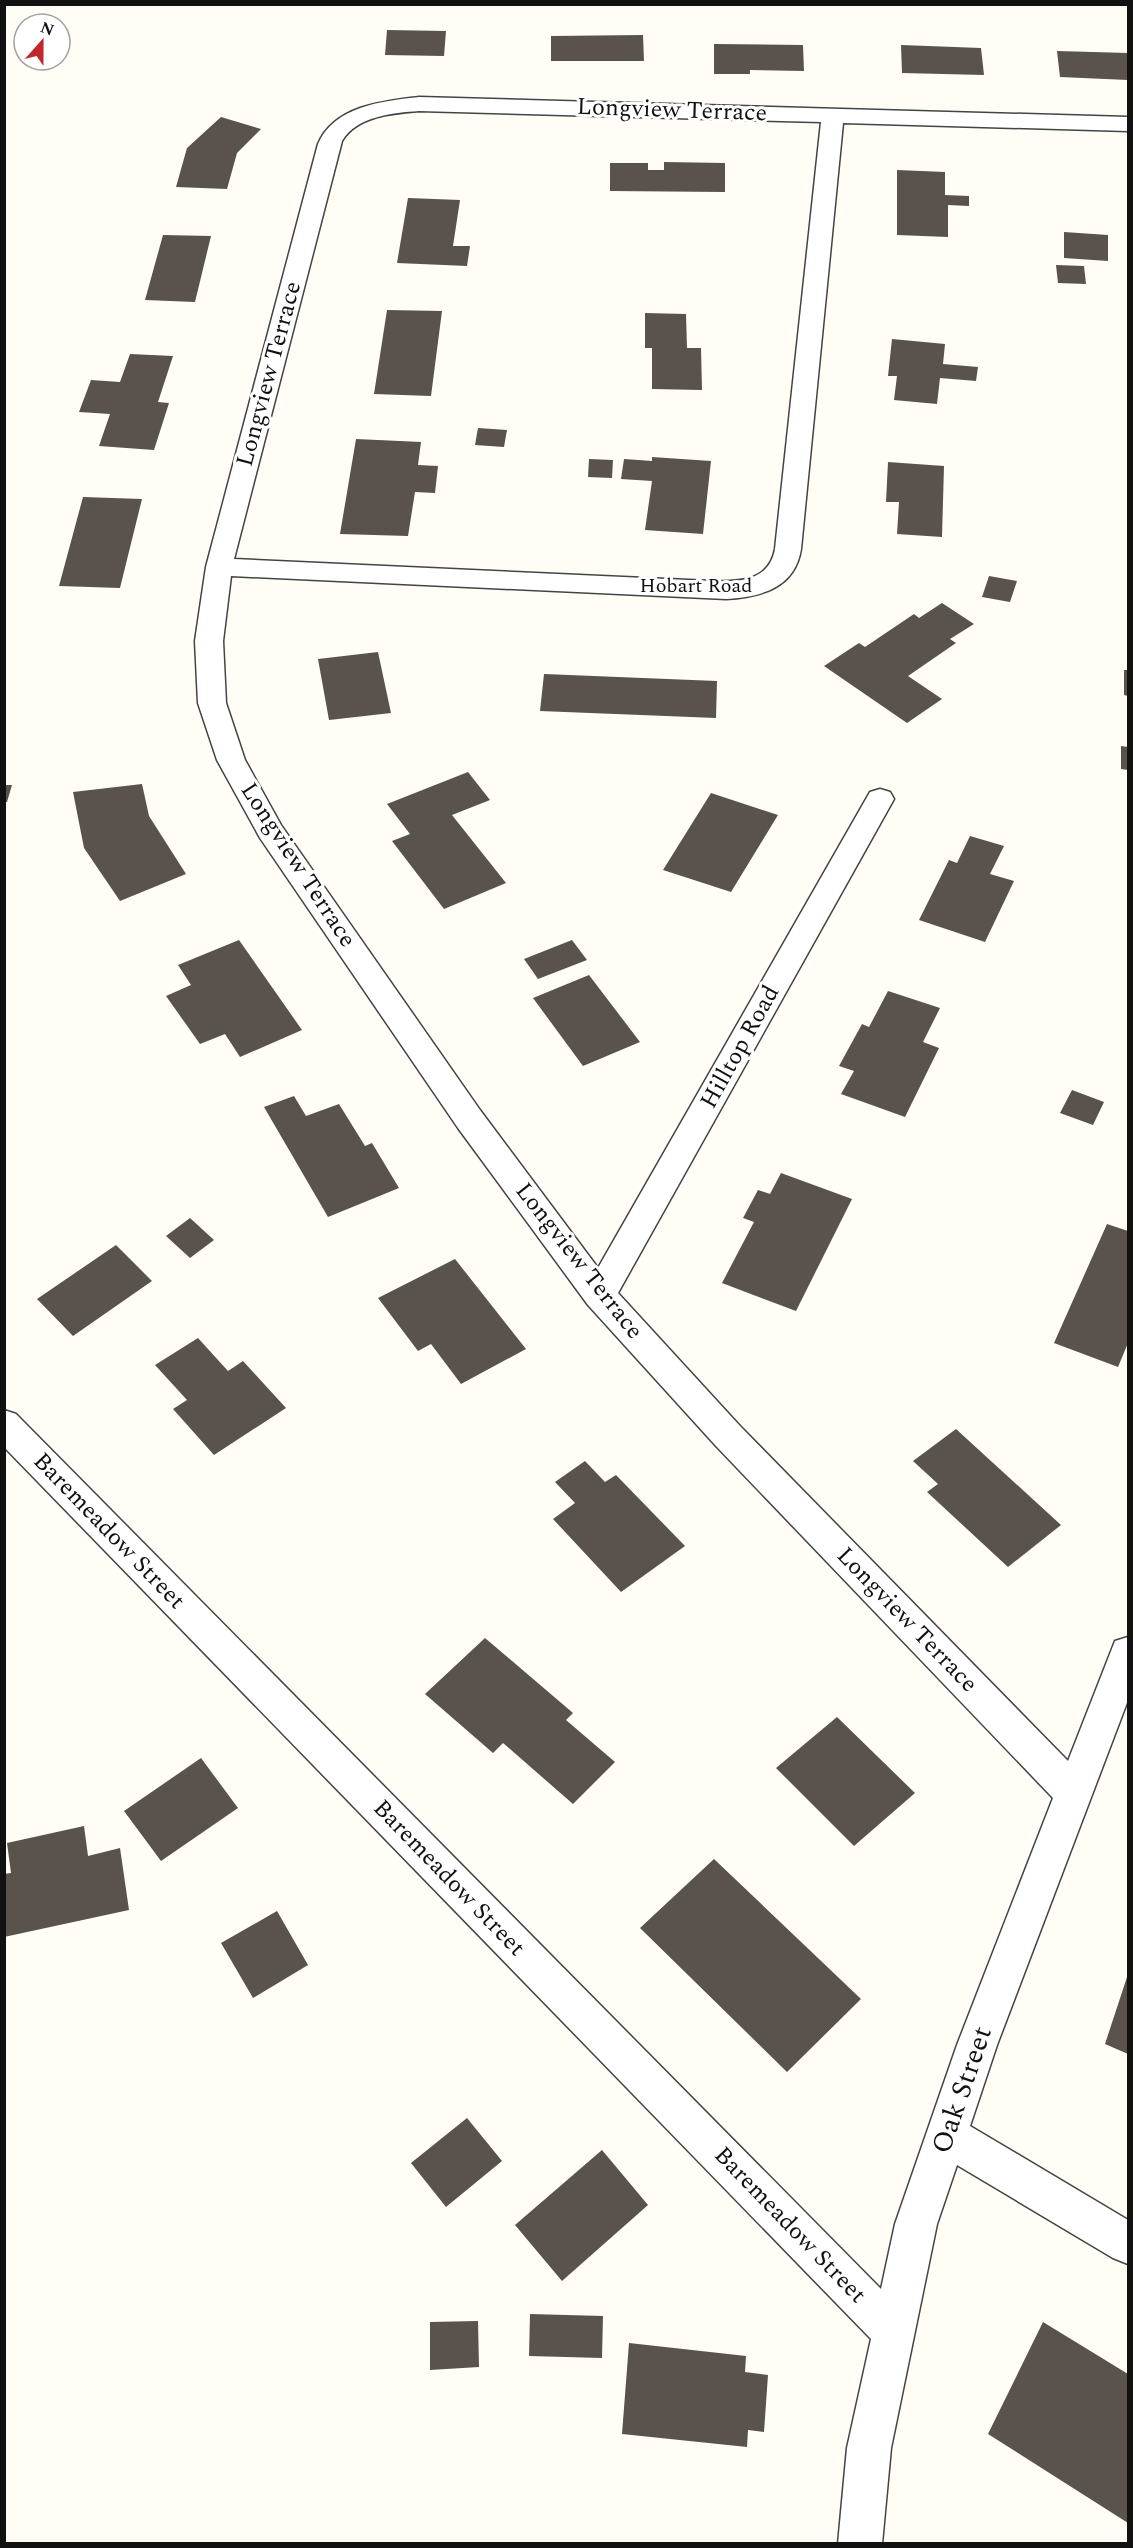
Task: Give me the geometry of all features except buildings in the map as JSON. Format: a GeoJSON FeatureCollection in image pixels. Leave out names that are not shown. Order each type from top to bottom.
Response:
{"type":"FeatureCollection","features":[{"type":"Feature","properties":{"kind":"street","name":"Longview Terrace"},"geometry":{"type":"LineString","coordinates":[[1074,1793],[728,1436],[600,1295],[469,1119],[270,831],[231,760],[212,703],[209,641],[219,567],[325,159],[333,135],[355,118],[386,107],[419,104],[1128,124]]}},
{"type":"Feature","properties":{"kind":"street","name":"Hobart Road"},"geometry":{"type":"LineString","coordinates":[[219,567],[682,589],[744,589],[763,586],[777,575],[786,559],[833,115]]}},
{"type":"Feature","properties":{"kind":"street","name":"Hilltop Road"},"geometry":{"type":"LineString","coordinates":[[600,1295],[880,799]]}},
{"type":"Feature","properties":{"kind":"street","name":"Baremeadow Street"},"geometry":{"type":"LineString","coordinates":[[4,1424],[894,2332]]}},
{"type":"Feature","properties":{"kind":"street","name":"Oak Street"},"geometry":{"type":"LineString","coordinates":[[860,2544],[869,2448],[916,2224],[977,2045],[1128,1653]]}},
{"type":"Feature","properties":{"kind":"street"},"geometry":{"type":"LineString","coordinates":[[946,2135],[1128,2243]]}}]}
